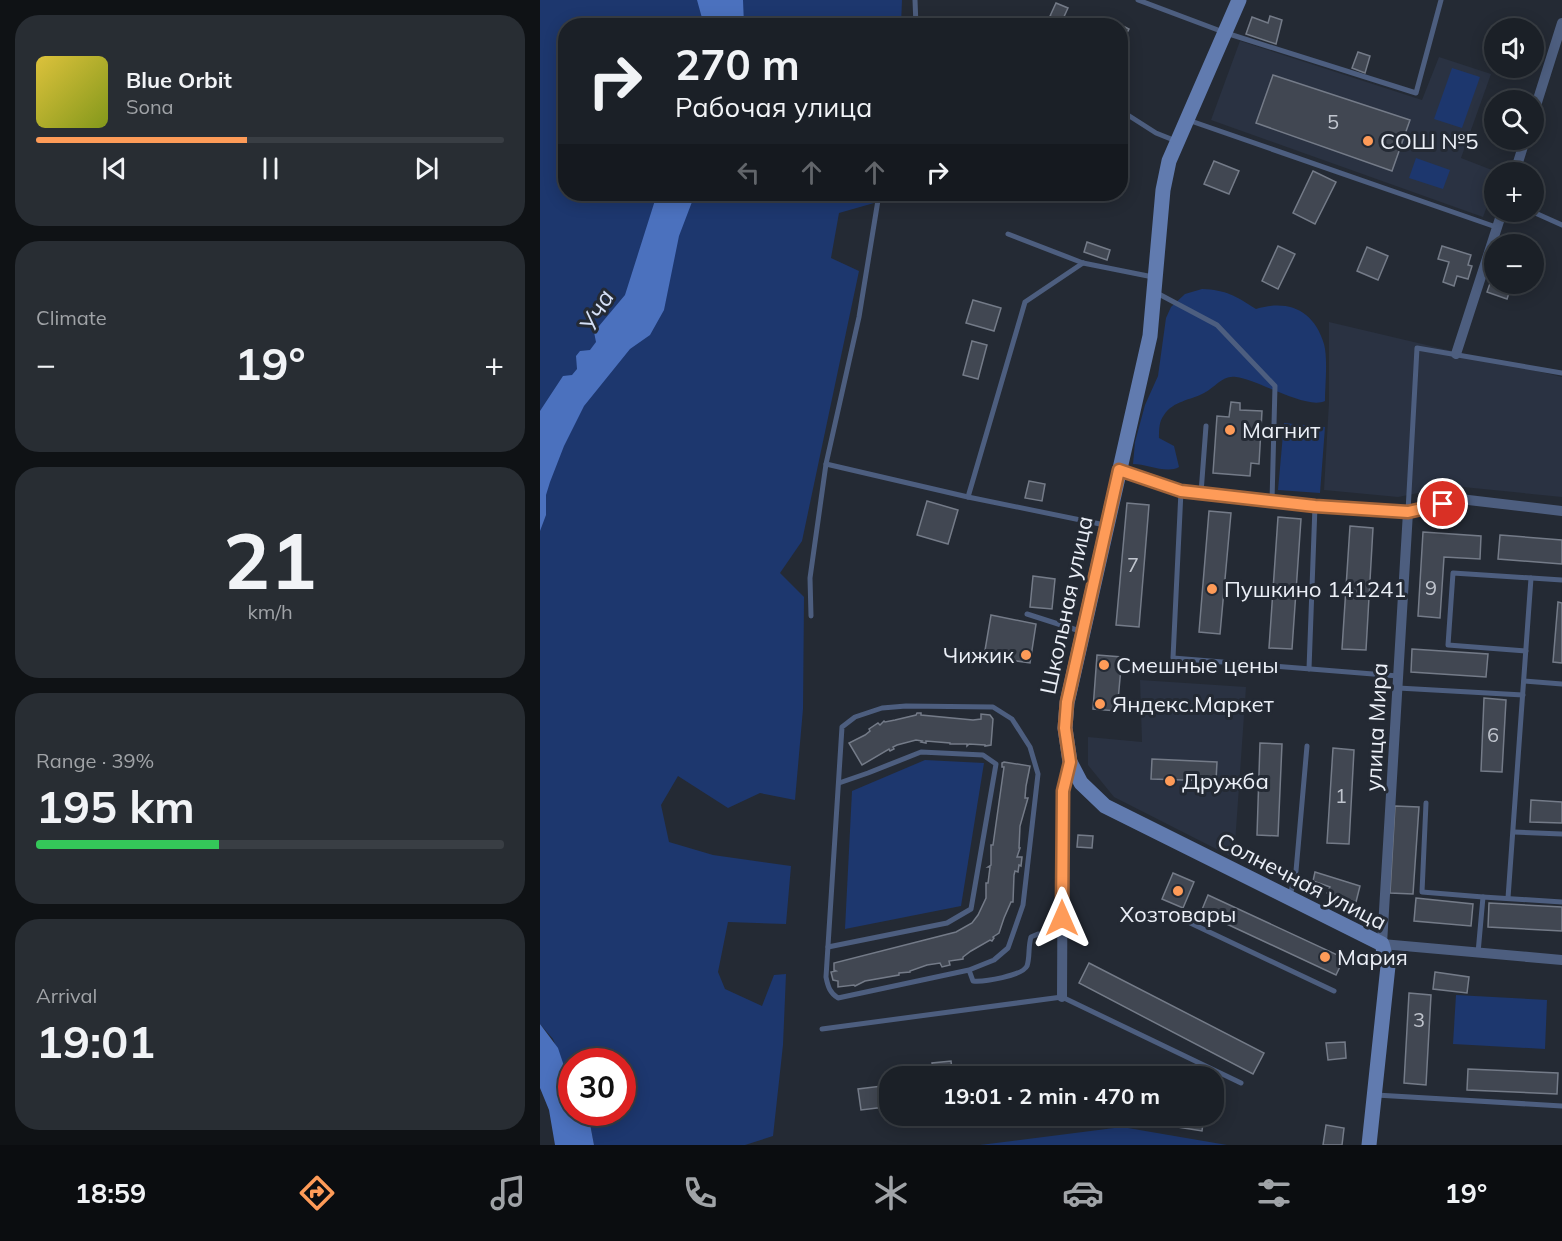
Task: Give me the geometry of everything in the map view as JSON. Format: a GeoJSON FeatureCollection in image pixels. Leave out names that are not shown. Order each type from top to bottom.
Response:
{"type":"FeatureCollection","features":[{"type":"Feature","properties":{"kind":"street","name":"Школьная улица"},"geometry":{"type":"LineString","coordinates":[[1062,996],[1063,791],[1070,762],[1065,728],[1067,702],[1150,336],[1163,190],[1169,161],[1239,0]]}},
{"type":"Feature","properties":{"kind":"street"},"geometry":{"type":"LineString","coordinates":[[1541,90],[1562,23]]}},
{"type":"Feature","properties":{"kind":"street"},"geometry":{"type":"LineString","coordinates":[[1456,354],[1498,222]]}},
{"type":"Feature","properties":{"kind":"street"},"geometry":{"type":"LineString","coordinates":[[1119,470],[1181,491],[1315,506],[1408,512],[1460,499],[1562,511]]}},
{"type":"Feature","properties":{"kind":"street","name":"улица Мира"},"geometry":{"type":"LineString","coordinates":[[1382,944],[1408,512]]}},
{"type":"Feature","properties":{"kind":"street","name":"Солнечная улица"},"geometry":{"type":"LineString","coordinates":[[1070,762],[1081,783],[1105,806],[1382,944],[1388,966],[1374,1095],[1373,1144]]}},
{"type":"Feature","properties":{"kind":"street"},"geometry":{"type":"LineString","coordinates":[[1382,944],[1562,960]]}},
{"type":"Feature","properties":{"kind":"lane"},"geometry":{"type":"LineString","coordinates":[[915,0],[916,18]]}},
{"type":"Feature","properties":{"kind":"lane"},"geometry":{"type":"LineString","coordinates":[[1137,0],[1226,33],[1416,93],[1441,0]]}},
{"type":"Feature","properties":{"kind":"lane"},"geometry":{"type":"LineString","coordinates":[[1128,115],[1156,133],[1176,141]]}},
{"type":"Feature","properties":{"kind":"lane"},"geometry":{"type":"LineString","coordinates":[[1186,120],[1496,227]]}},
{"type":"Feature","properties":{"kind":"lane"},"geometry":{"type":"LineString","coordinates":[[811,616],[810,578],[826,464],[859,317],[878,201]]}},
{"type":"Feature","properties":{"kind":"lane"},"geometry":{"type":"LineString","coordinates":[[1544,217],[1562,225]]}},
{"type":"Feature","properties":{"kind":"lane"},"geometry":{"type":"LineString","coordinates":[[1008,234],[1083,263],[1155,284],[1216,325],[1275,386],[1272,501]]}},
{"type":"Feature","properties":{"kind":"lane"},"geometry":{"type":"LineString","coordinates":[[968,496],[1025,302],[1083,263]]}},
{"type":"Feature","properties":{"kind":"lane"},"geometry":{"type":"LineString","coordinates":[[1408,512],[1417,348],[1562,373]]}},
{"type":"Feature","properties":{"kind":"lane"},"geometry":{"type":"LineString","coordinates":[[1202,493],[1206,426]]}},
{"type":"Feature","properties":{"kind":"lane"},"geometry":{"type":"LineString","coordinates":[[826,464],[1106,525]]}},
{"type":"Feature","properties":{"kind":"lane"},"geometry":{"type":"LineString","coordinates":[[1181,491],[1173,658],[1309,669],[1398,682],[1522,694]]}},
{"type":"Feature","properties":{"kind":"lane"},"geometry":{"type":"LineString","coordinates":[[1309,669],[1315,506]]}},
{"type":"Feature","properties":{"kind":"lane"},"geometry":{"type":"LineString","coordinates":[[1526,651],[1449,645],[1453,573],[1562,580]]}},
{"type":"Feature","properties":{"kind":"lane"},"geometry":{"type":"LineString","coordinates":[[1508,898],[1531,578]]}},
{"type":"Feature","properties":{"kind":"lane"},"geometry":{"type":"LineString","coordinates":[[1027,614],[1082,631]]}},
{"type":"Feature","properties":{"kind":"lane"},"geometry":{"type":"LineString","coordinates":[[1524,681],[1562,684]]}},
{"type":"Feature","properties":{"kind":"lane"},"geometry":{"type":"LineString","coordinates":[[917,706],[993,707],[1012,719],[1030,747],[1038,774],[1023,905],[1008,948],[994,960],[969,970],[838,998],[832,994],[825,977],[828,947],[842,726],[855,717],[882,708],[917,706]]}},
{"type":"Feature","properties":{"kind":"lane"},"geometry":{"type":"LineString","coordinates":[[1289,898],[1296,871],[1307,746]]}},
{"type":"Feature","properties":{"kind":"lane"},"geometry":{"type":"LineString","coordinates":[[828,947],[947,923],[971,909],[996,764],[982,755],[921,752],[839,783]]}},
{"type":"Feature","properties":{"kind":"lane"},"geometry":{"type":"LineString","coordinates":[[1426,803],[1422,892],[1562,902]]}},
{"type":"Feature","properties":{"kind":"lane"},"geometry":{"type":"LineString","coordinates":[[1514,832],[1562,834]]}},
{"type":"Feature","properties":{"kind":"lane"},"geometry":{"type":"LineString","coordinates":[[1478,953],[1483,897]]}},
{"type":"Feature","properties":{"kind":"lane"},"geometry":{"type":"LineString","coordinates":[[1186,917],[1185,920],[1334,991]]}},
{"type":"Feature","properties":{"kind":"lane"},"geometry":{"type":"LineString","coordinates":[[969,970],[973,981],[1022,972],[1026,968],[1031,937],[1038,934],[1062,934]]}},
{"type":"Feature","properties":{"kind":"lane"},"geometry":{"type":"LineString","coordinates":[[822,1029],[1062,996],[1241,1083]]}},
{"type":"Feature","properties":{"kind":"lane"},"geometry":{"type":"LineString","coordinates":[[1374,1095],[1562,1106]]}},
{"type":"Feature","properties":{"kind":"shaded area"},"geometry":{"type":"Polygon","coordinates":[[[540,0],[902,0],[901,18],[558,18],[558,201],[874,201],[839,213],[831,258],[859,271],[802,541],[780,573],[804,597],[803,709],[795,800],[760,793],[728,808],[678,776],[661,805],[669,842],[713,855],[791,866],[786,924],[728,922],[718,972],[725,989],[762,1006],[774,975],[786,974],[783,1045],[773,1136],[745,1145],[594,1145],[590,1126],[636,1126],[636,1048],[558,1048],[558,1052],[553,1039],[540,1024],[540,0]]]}},
{"type":"Feature","properties":{"kind":"shaded area"},"geometry":{"type":"Polygon","coordinates":[[[697,0],[743,0],[744,18],[702,18],[697,0]]]}},
{"type":"Feature","properties":{"kind":"shaded area","name":"СОШ №5"},"geometry":{"type":"Polygon","coordinates":[[[1240,41],[1422,100],[1439,57],[1484,72],[1484,78],[1490,78],[1461,158],[1484,167],[1484,214],[1483,217],[1211,120],[1240,41]]]}},
{"type":"Feature","properties":{"kind":"shaded area"},"geometry":{"type":"Polygon","coordinates":[[[1452,68],[1480,77],[1462,128],[1434,119],[1452,68]]]}},
{"type":"Feature","properties":{"kind":"shaded area"},"geometry":{"type":"Polygon","coordinates":[[[1416,158],[1450,170],[1443,189],[1409,178],[1416,158]]]}},
{"type":"Feature","properties":{"kind":"shaded area"},"geometry":{"type":"Polygon","coordinates":[[[655,201],[692,201],[679,236],[664,310],[650,335],[630,349],[584,406],[564,446],[550,482],[546,495],[546,515],[540,531],[540,411],[563,376],[572,375],[577,369],[576,356],[580,351],[590,350],[596,342],[594,332],[625,295],[655,201]]]}},
{"type":"Feature","properties":{"kind":"shaded area"},"geometry":{"type":"Polygon","coordinates":[[[1202,289],[1230,294],[1256,309],[1279,305],[1307,315],[1320,332],[1324,344],[1325,401],[1317,403],[1306,401],[1245,379],[1227,378],[1208,391],[1172,407],[1162,417],[1159,438],[1174,446],[1179,467],[1163,469],[1133,464],[1135,442],[1145,405],[1158,376],[1166,318],[1171,307],[1185,294],[1202,289]]]}},
{"type":"Feature","properties":{"kind":"shaded area"},"geometry":{"type":"Polygon","coordinates":[[[1329,322],[1562,377],[1562,497],[1453,486],[1398,497],[1324,490],[1329,402],[1329,322]]]}},
{"type":"Feature","properties":{"kind":"shaded area"},"geometry":{"type":"Polygon","coordinates":[[[1284,423],[1325,427],[1320,493],[1278,490],[1284,423]]]}},
{"type":"Feature","properties":{"kind":"shaded area","name":"Дружба"},"geometry":{"type":"Polygon","coordinates":[[[1140,680],[1246,687],[1234,858],[1114,797],[1088,765],[1088,737],[1142,742],[1140,680]]]}},
{"type":"Feature","properties":{"kind":"shaded area"},"geometry":{"type":"Polygon","coordinates":[[[925,760],[984,763],[961,906],[845,929],[852,791],[925,760]]]}},
{"type":"Feature","properties":{"kind":"shaded area"},"geometry":{"type":"Polygon","coordinates":[[[1456,995],[1547,1000],[1545,1049],[1453,1044],[1456,995]]]}},
{"type":"Feature","properties":{"kind":"shaded area"},"geometry":{"type":"Polygon","coordinates":[[[540,1024],[558,1048],[558,1126],[590,1126],[594,1145],[555,1145],[549,1110],[540,1088],[540,1024]]]}},
{"type":"Feature","properties":{"kind":"shaded area"},"geometry":{"type":"Polygon","coordinates":[[[1122,1127],[1227,1145],[980,1145],[1122,1127]]]}},
{"type":"Feature","properties":{"kind":"building"},"geometry":{"type":"Polygon","coordinates":[[[1056,3],[1068,8],[1063,18],[1050,16],[1056,3]]]}},
{"type":"Feature","properties":{"kind":"building"},"geometry":{"type":"Polygon","coordinates":[[[1270,16],[1282,20],[1276,44],[1246,34],[1252,17],[1268,23],[1270,16]]]}},
{"type":"Feature","properties":{"kind":"building"},"geometry":{"type":"Polygon","coordinates":[[[1358,52],[1370,56],[1365,73],[1352,68],[1358,52]]]}},
{"type":"Feature","properties":{"kind":"building"},"geometry":{"type":"Polygon","coordinates":[[[1273,75],[1410,120],[1392,171],[1256,123],[1273,75]]]}},
{"type":"Feature","properties":{"kind":"building"},"geometry":{"type":"Polygon","coordinates":[[[1214,161],[1239,171],[1229,194],[1204,184],[1214,161]]]}},
{"type":"Feature","properties":{"kind":"building"},"geometry":{"type":"Polygon","coordinates":[[[1313,171],[1336,182],[1315,224],[1293,213],[1313,171]]]}},
{"type":"Feature","properties":{"kind":"building"},"geometry":{"type":"Polygon","coordinates":[[[1087,242],[1110,250],[1107,260],[1084,252],[1087,242]]]}},
{"type":"Feature","properties":{"kind":"building"},"geometry":{"type":"Polygon","coordinates":[[[1278,246],[1295,254],[1278,289],[1262,281],[1278,246]]]}},
{"type":"Feature","properties":{"kind":"building"},"geometry":{"type":"Polygon","coordinates":[[[1442,246],[1471,255],[1468,265],[1472,266],[1468,279],[1457,276],[1454,286],[1443,282],[1449,262],[1438,259],[1442,246]]]}},
{"type":"Feature","properties":{"kind":"building"},"geometry":{"type":"Polygon","coordinates":[[[1367,247],[1388,256],[1378,280],[1357,271],[1367,247]]]}},
{"type":"Feature","properties":{"kind":"building"},"geometry":{"type":"Polygon","coordinates":[[[1493,294],[1509,294],[1507,299],[1493,294]]]}},
{"type":"Feature","properties":{"kind":"building"},"geometry":{"type":"Polygon","coordinates":[[[973,300],[1001,308],[994,331],[966,323],[973,300]]]}},
{"type":"Feature","properties":{"kind":"building"},"geometry":{"type":"Polygon","coordinates":[[[972,341],[987,345],[978,379],[963,375],[972,341]]]}},
{"type":"Feature","properties":{"kind":"building"},"geometry":{"type":"Polygon","coordinates":[[[1231,402],[1240,403],[1240,410],[1262,411],[1259,464],[1251,463],[1250,476],[1213,473],[1217,416],[1229,417],[1231,402]]]}},
{"type":"Feature","properties":{"kind":"building"},"geometry":{"type":"Polygon","coordinates":[[[1029,481],[1045,484],[1042,501],[1025,498],[1029,481]]]}},
{"type":"Feature","properties":{"kind":"building"},"geometry":{"type":"Polygon","coordinates":[[[927,501],[958,510],[948,544],[917,535],[927,501]]]}},
{"type":"Feature","properties":{"kind":"building"},"geometry":{"type":"Polygon","coordinates":[[[1127,503],[1149,505],[1139,627],[1116,625],[1127,503]]]}},
{"type":"Feature","properties":{"kind":"building"},"geometry":{"type":"Polygon","coordinates":[[[1209,511],[1231,513],[1220,634],[1199,632],[1209,511]]]}},
{"type":"Feature","properties":{"kind":"building"},"geometry":{"type":"Polygon","coordinates":[[[1278,517],[1301,519],[1292,649],[1269,648],[1278,517]]]}},
{"type":"Feature","properties":{"kind":"building"},"geometry":{"type":"Polygon","coordinates":[[[1350,526],[1373,528],[1366,650],[1342,649],[1350,526]]]}},
{"type":"Feature","properties":{"kind":"building"},"geometry":{"type":"Polygon","coordinates":[[[1423,532],[1481,536],[1480,559],[1444,557],[1440,618],[1418,616],[1423,532]]]}},
{"type":"Feature","properties":{"kind":"building"},"geometry":{"type":"Polygon","coordinates":[[[1500,535],[1562,540],[1562,564],[1498,559],[1500,535]]]}},
{"type":"Feature","properties":{"kind":"building"},"geometry":{"type":"Polygon","coordinates":[[[1033,576],[1055,579],[1052,609],[1030,607],[1033,576]]]}},
{"type":"Feature","properties":{"kind":"building"},"geometry":{"type":"Polygon","coordinates":[[[1558,602],[1562,603],[1562,663],[1553,662],[1558,602]]]}},
{"type":"Feature","properties":{"kind":"building"},"geometry":{"type":"Polygon","coordinates":[[[991,615],[1036,624],[1030,663],[984,656],[991,615]]]}},
{"type":"Feature","properties":{"kind":"building"},"geometry":{"type":"Polygon","coordinates":[[[1412,649],[1488,654],[1486,677],[1411,672],[1412,649]]]}},
{"type":"Feature","properties":{"kind":"building"},"geometry":{"type":"Polygon","coordinates":[[[1097,655],[1122,657],[1117,711],[1093,709],[1097,655]]]}},
{"type":"Feature","properties":{"kind":"building"},"geometry":{"type":"Polygon","coordinates":[[[1484,698],[1506,700],[1502,772],[1481,771],[1484,698]]]}},
{"type":"Feature","properties":{"kind":"building"},"geometry":{"type":"Polygon","coordinates":[[[917,713],[973,720],[981,719],[981,714],[990,715],[993,719],[991,745],[969,744],[967,746],[967,744],[926,741],[926,743],[916,740],[897,745],[893,747],[894,749],[890,751],[889,749],[862,765],[849,743],[865,735],[878,723],[880,725],[884,721],[917,713]]]}},
{"type":"Feature","properties":{"kind":"building"},"geometry":{"type":"Polygon","coordinates":[[[1260,743],[1282,744],[1278,836],[1257,835],[1260,743]]]}},
{"type":"Feature","properties":{"kind":"building"},"geometry":{"type":"Polygon","coordinates":[[[1333,748],[1354,750],[1349,844],[1327,843],[1333,748]]]}},
{"type":"Feature","properties":{"kind":"building"},"geometry":{"type":"Polygon","coordinates":[[[1152,759],[1217,762],[1216,781],[1151,779],[1152,759]]]}},
{"type":"Feature","properties":{"kind":"building"},"geometry":{"type":"Polygon","coordinates":[[[1002,763],[1030,766],[1025,798],[1028,798],[1020,826],[1020,848],[1017,857],[1022,857],[1021,866],[1019,865],[1018,872],[1015,871],[1013,902],[1011,902],[999,933],[993,937],[992,941],[971,951],[963,959],[949,961],[950,965],[942,967],[940,963],[927,965],[910,972],[899,973],[899,975],[865,981],[855,986],[838,987],[838,981],[833,980],[831,972],[836,971],[834,963],[956,932],[972,923],[978,915],[986,898],[986,883],[988,883],[990,867],[988,867],[991,865],[991,845],[993,845],[1004,767],[1002,763]]]}},
{"type":"Feature","properties":{"kind":"building"},"geometry":{"type":"Polygon","coordinates":[[[1531,800],[1562,802],[1562,823],[1530,822],[1531,800]]]}},
{"type":"Feature","properties":{"kind":"building"},"geometry":{"type":"Polygon","coordinates":[[[1395,806],[1419,807],[1413,894],[1390,893],[1395,806]]]}},
{"type":"Feature","properties":{"kind":"building"},"geometry":{"type":"Polygon","coordinates":[[[1078,835],[1093,836],[1092,848],[1077,847],[1078,835]]]}},
{"type":"Feature","properties":{"kind":"building"},"geometry":{"type":"Polygon","coordinates":[[[1315,872],[1360,886],[1356,902],[1327,893],[1330,887],[1313,881],[1315,872]]]}},
{"type":"Feature","properties":{"kind":"building","name":"Хозтовары"},"geometry":{"type":"Polygon","coordinates":[[[1173,873],[1194,882],[1183,908],[1162,899],[1173,873]]]}},
{"type":"Feature","properties":{"kind":"building"},"geometry":{"type":"Polygon","coordinates":[[[1208,895],[1344,958],[1336,975],[1201,912],[1208,895]]]}},
{"type":"Feature","properties":{"kind":"building"},"geometry":{"type":"Polygon","coordinates":[[[1416,898],[1473,904],[1471,926],[1414,921],[1416,898]]]}},
{"type":"Feature","properties":{"kind":"building"},"geometry":{"type":"Polygon","coordinates":[[[1489,903],[1562,907],[1562,931],[1488,927],[1489,903]]]}},
{"type":"Feature","properties":{"kind":"building"},"geometry":{"type":"Polygon","coordinates":[[[1089,963],[1264,1053],[1253,1074],[1079,983],[1089,963]]]}},
{"type":"Feature","properties":{"kind":"building"},"geometry":{"type":"Polygon","coordinates":[[[1435,972],[1469,977],[1467,993],[1433,989],[1435,972]]]}},
{"type":"Feature","properties":{"kind":"building"},"geometry":{"type":"Polygon","coordinates":[[[1409,993],[1431,995],[1426,1085],[1404,1083],[1409,993]]]}},
{"type":"Feature","properties":{"kind":"building"},"geometry":{"type":"Polygon","coordinates":[[[1345,1042],[1346,1058],[1328,1060],[1326,1043],[1345,1042]]]}},
{"type":"Feature","properties":{"kind":"building"},"geometry":{"type":"Polygon","coordinates":[[[951,1061],[952,1066],[932,1066],[932,1063],[951,1061]]]}},
{"type":"Feature","properties":{"kind":"building"},"geometry":{"type":"Polygon","coordinates":[[[1468,1069],[1558,1073],[1557,1094],[1467,1090],[1468,1069]]]}},
{"type":"Feature","properties":{"kind":"building"},"geometry":{"type":"Polygon","coordinates":[[[879,1086],[879,1108],[861,1110],[858,1089],[879,1086]]]}},
{"type":"Feature","properties":{"kind":"building"},"geometry":{"type":"Polygon","coordinates":[[[1326,1125],[1344,1128],[1342,1145],[1323,1145],[1326,1125]]]}},
{"type":"Feature","properties":{"kind":"building"},"geometry":{"type":"Polygon","coordinates":[[[1178,1126],[1203,1126],[1202,1131],[1178,1126]]]}},
{"type":"Feature","properties":{"kind":"place","name":"СОШ №5"},"geometry":{"type":"Point","coordinates":[1368,141]}},
{"type":"Feature","properties":{"kind":"place","name":"Магнит"},"geometry":{"type":"Point","coordinates":[1230,430]}},
{"type":"Feature","properties":{"kind":"place","name":"Пушкино 141241"},"geometry":{"type":"Point","coordinates":[1212,589]}},
{"type":"Feature","properties":{"kind":"place","name":"Чижик"},"geometry":{"type":"Point","coordinates":[1026,655]}},
{"type":"Feature","properties":{"kind":"place","name":"Смешные цены"},"geometry":{"type":"Point","coordinates":[1104,665]}},
{"type":"Feature","properties":{"kind":"place","name":"Яндекс.Маркет"},"geometry":{"type":"Point","coordinates":[1100,704]}},
{"type":"Feature","properties":{"kind":"place","name":"Дружба"},"geometry":{"type":"Point","coordinates":[1170,781]}},
{"type":"Feature","properties":{"kind":"place","name":"Хозтовары"},"geometry":{"type":"Point","coordinates":[1178,891]}},
{"type":"Feature","properties":{"kind":"place","name":"Мария"},"geometry":{"type":"Point","coordinates":[1325,957]}},
{"type":"Feature","properties":{"kind":"route"},"geometry":{"type":"LineString","coordinates":[[1062,918],[1063,791],[1070,762],[1065,728],[1067,702],[1119,470],[1181,491],[1315,506],[1408,512],[1443,504]]}},
{"type":"Feature","properties":{"kind":"water label","name":"Уча"},"geometry":{"type":"Point","coordinates":[597,311]}}]}
